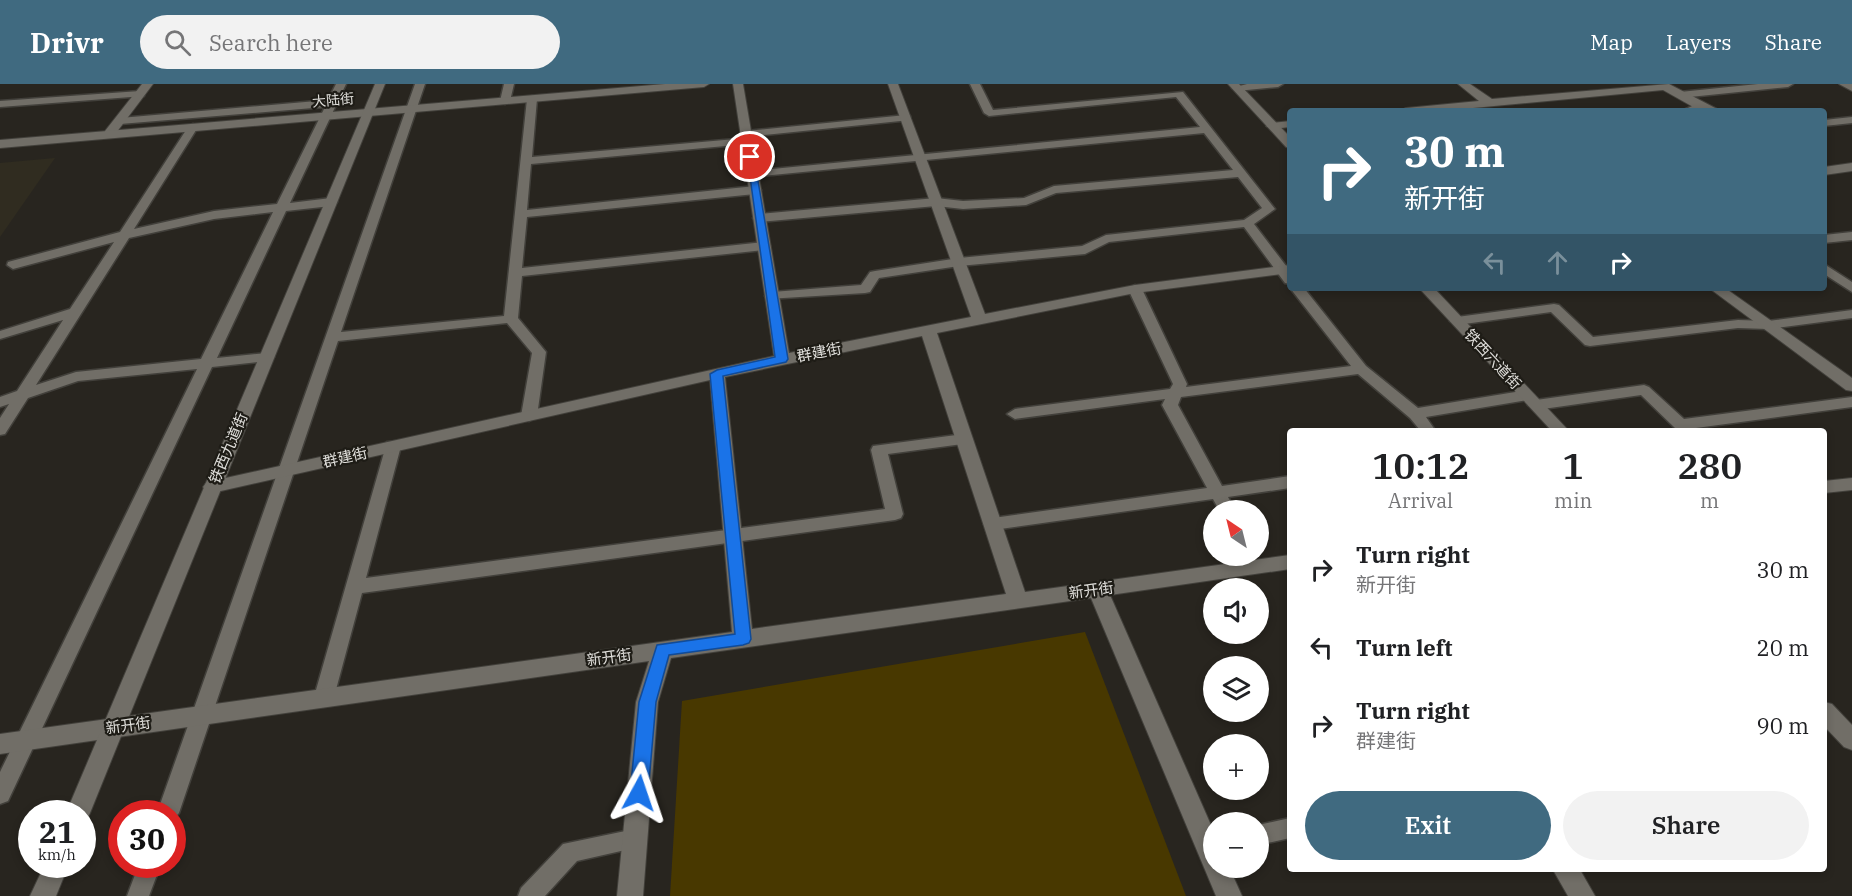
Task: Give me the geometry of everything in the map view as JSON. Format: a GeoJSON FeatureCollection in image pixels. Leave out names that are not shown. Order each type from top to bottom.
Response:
{"type":"FeatureCollection","features":[{"type":"Feature","properties":{"kind":"street"},"geometry":{"type":"LineString","coordinates":[[109,134],[148,84]]}},
{"type":"Feature","properties":{"kind":"street","name":"铁西九道街"},"geometry":{"type":"LineString","coordinates":[[83,800],[380,84]]}},
{"type":"Feature","properties":{"kind":"street","name":"大陆街"},"geometry":{"type":"LineString","coordinates":[[0,144],[193,127],[328,110],[368,112],[413,109],[704,84]]}},
{"type":"Feature","properties":{"kind":"street"},"geometry":{"type":"LineString","coordinates":[[738,84],[782,359]]}},
{"type":"Feature","properties":{"kind":"street"},"geometry":{"type":"LineString","coordinates":[[893,84],[980,320]]}},
{"type":"Feature","properties":{"kind":"street"},"geometry":{"type":"LineString","coordinates":[[1463,84],[1487,105]]}},
{"type":"Feature","properties":{"kind":"street"},"geometry":{"type":"LineString","coordinates":[[1844,84],[1852,88]]}},
{"type":"Feature","properties":{"kind":"street"},"geometry":{"type":"LineString","coordinates":[[1446,108],[1663,85],[1705,108]]}},
{"type":"Feature","properties":{"kind":"street"},"geometry":{"type":"LineString","coordinates":[[1235,86],[1287,141]]}},
{"type":"Feature","properties":{"kind":"street"},"geometry":{"type":"LineString","coordinates":[[1272,126],[1287,124]]}},
{"type":"Feature","properties":{"kind":"street","name":"群建街"},"geometry":{"type":"LineString","coordinates":[[212,487],[782,359],[1134,289],[1287,273]]}},
{"type":"Feature","properties":{"kind":"street","name":"铁西六道街"},"geometry":{"type":"LineString","coordinates":[[1429,291],[1558,428]]}},
{"type":"Feature","properties":{"kind":"street"},"geometry":{"type":"LineString","coordinates":[[1720,291],[1852,386]]}},
{"type":"Feature","properties":{"kind":"street"},"geometry":{"type":"LineString","coordinates":[[928,330],[1018,600]]}},
{"type":"Feature","properties":{"kind":"street"},"geometry":{"type":"LineString","coordinates":[[717,374],[743,639]]}},
{"type":"Feature","properties":{"kind":"street"},"geometry":{"type":"LineString","coordinates":[[1827,488],[1852,484]]}},
{"type":"Feature","properties":{"kind":"street","name":"新开街"},"geometry":{"type":"LineString","coordinates":[[1269,561],[1287,562]]}},
{"type":"Feature","properties":{"kind":"street","name":"新开街"},"geometry":{"type":"LineString","coordinates":[[0,744],[1097,589],[1227,566]]}},
{"type":"Feature","properties":{"kind":"street"},"geometry":{"type":"LineString","coordinates":[[1097,589],[1203,832]]}},
{"type":"Feature","properties":{"kind":"street"},"geometry":{"type":"LineString","coordinates":[[630,896],[647,702],[663,650]]}},
{"type":"Feature","properties":{"kind":"street"},"geometry":{"type":"LineString","coordinates":[[1827,717],[1852,740]]}},
{"type":"Feature","properties":{"kind":"street"},"geometry":{"type":"LineString","coordinates":[[1567,872],[1582,896]]}},
{"type":"Feature","properties":{"kind":"street"},"geometry":{"type":"LineString","coordinates":[[43,896],[51,878]]}},
{"type":"Feature","properties":{"kind":"street"},"geometry":{"type":"LineString","coordinates":[[1222,878],[1229,896]]}},
{"type":"Feature","properties":{"kind":"lane"},"geometry":{"type":"LineString","coordinates":[[0,794],[341,84]]}},
{"type":"Feature","properties":{"kind":"lane"},"geometry":{"type":"LineString","coordinates":[[173,800],[289,470],[420,84]]}},
{"type":"Feature","properties":{"kind":"lane"},"geometry":{"type":"LineString","coordinates":[[505,101],[509,84]]}},
{"type":"Feature","properties":{"kind":"lane"},"geometry":{"type":"LineString","coordinates":[[772,296],[865,289],[875,274],[959,262],[1085,250],[1106,239],[1247,223],[1269,209],[1179,94],[989,113],[975,84]]}},
{"type":"Feature","properties":{"kind":"lane"},"geometry":{"type":"LineString","coordinates":[[1235,86],[1278,84]]}},
{"type":"Feature","properties":{"kind":"lane"},"geometry":{"type":"LineString","coordinates":[[1680,95],[1788,84]]}},
{"type":"Feature","properties":{"kind":"lane"},"geometry":{"type":"LineString","coordinates":[[0,104],[140,94]]}},
{"type":"Feature","properties":{"kind":"lane"},"geometry":{"type":"LineString","coordinates":[[529,416],[539,352],[511,319],[532,99]]}},
{"type":"Feature","properties":{"kind":"lane"},"geometry":{"type":"LineString","coordinates":[[1694,108],[1699,106]]}},
{"type":"Feature","properties":{"kind":"lane"},"geometry":{"type":"LineString","coordinates":[[120,121],[328,110]]}},
{"type":"Feature","properties":{"kind":"lane"},"geometry":{"type":"LineString","coordinates":[[526,161],[906,118]]}},
{"type":"Feature","properties":{"kind":"lane"},"geometry":{"type":"LineString","coordinates":[[1827,123],[1852,120]]}},
{"type":"Feature","properties":{"kind":"lane"},"geometry":{"type":"LineString","coordinates":[[0,430],[193,127]]}},
{"type":"Feature","properties":{"kind":"lane"},"geometry":{"type":"LineString","coordinates":[[752,174],[1207,130]]}},
{"type":"Feature","properties":{"kind":"lane"},"geometry":{"type":"LineString","coordinates":[[759,218],[936,202],[963,205],[1026,201],[1054,190],[1241,173]]}},
{"type":"Feature","properties":{"kind":"lane"},"geometry":{"type":"LineString","coordinates":[[521,214],[755,190]]}},
{"type":"Feature","properties":{"kind":"lane"},"geometry":{"type":"LineString","coordinates":[[13,265],[124,235],[214,215],[331,202]]}},
{"type":"Feature","properties":{"kind":"lane"},"geometry":{"type":"LineString","coordinates":[[1247,223],[1287,273]]}},
{"type":"Feature","properties":{"kind":"lane"},"geometry":{"type":"LineString","coordinates":[[1827,239],[1852,236]]}},
{"type":"Feature","properties":{"kind":"lane"},"geometry":{"type":"LineString","coordinates":[[516,273],[764,246]]}},
{"type":"Feature","properties":{"kind":"lane"},"geometry":{"type":"LineString","coordinates":[[1827,270],[1852,288]]}},
{"type":"Feature","properties":{"kind":"lane"},"geometry":{"type":"LineString","coordinates":[[1134,289],[1180,384],[1170,405],[1222,500]]}},
{"type":"Feature","properties":{"kind":"lane"},"geometry":{"type":"LineString","coordinates":[[1299,291],[1361,369],[1415,414],[1426,428]]}},
{"type":"Feature","properties":{"kind":"lane"},"geometry":{"type":"LineString","coordinates":[[1457,321],[1554,308],[1590,342],[1738,324],[1768,325],[1852,314]]}},
{"type":"Feature","properties":{"kind":"lane"},"geometry":{"type":"LineString","coordinates":[[0,335],[75,312]]}},
{"type":"Feature","properties":{"kind":"lane"},"geometry":{"type":"LineString","coordinates":[[334,337],[511,319]]}},
{"type":"Feature","properties":{"kind":"lane"},"geometry":{"type":"LineString","coordinates":[[0,402],[76,377],[267,357]]}},
{"type":"Feature","properties":{"kind":"lane"},"geometry":{"type":"LineString","coordinates":[[1015,414],[1361,369]]}},
{"type":"Feature","properties":{"kind":"lane"},"geometry":{"type":"LineString","coordinates":[[1415,414],[1644,390],[1682,425],[1852,402]]}},
{"type":"Feature","properties":{"kind":"lane"},"geometry":{"type":"LineString","coordinates":[[354,587],[732,534],[894,514],[879,450],[964,439]]}},
{"type":"Feature","properties":{"kind":"lane"},"geometry":{"type":"LineString","coordinates":[[324,697],[393,446]]}},
{"type":"Feature","properties":{"kind":"lane"},"geometry":{"type":"LineString","coordinates":[[993,524],[1287,482]]}},
{"type":"Feature","properties":{"kind":"lane"},"geometry":{"type":"LineString","coordinates":[[1269,833],[1287,829]]}},
{"type":"Feature","properties":{"kind":"lane"},"geometry":{"type":"LineString","coordinates":[[529,896],[571,852],[635,838]]}},
{"type":"Feature","properties":{"kind":"lane"},"geometry":{"type":"LineString","coordinates":[[138,896],[145,878]]}},
{"type":"Feature","properties":{"kind":"shaded area"},"geometry":{"type":"Polygon","coordinates":[[[55,158],[0,237],[0,163],[55,158]]]}},
{"type":"Feature","properties":{"kind":"shaded area"},"geometry":{"type":"Polygon","coordinates":[[[1085,632],[1186,896],[670,896],[682,701],[1085,632]]]}},
{"type":"Feature","properties":{"kind":"route"},"geometry":{"type":"LineString","coordinates":[[639,793],[647,702],[663,650],[743,639],[717,374],[782,359],[750,157]]}}]}
